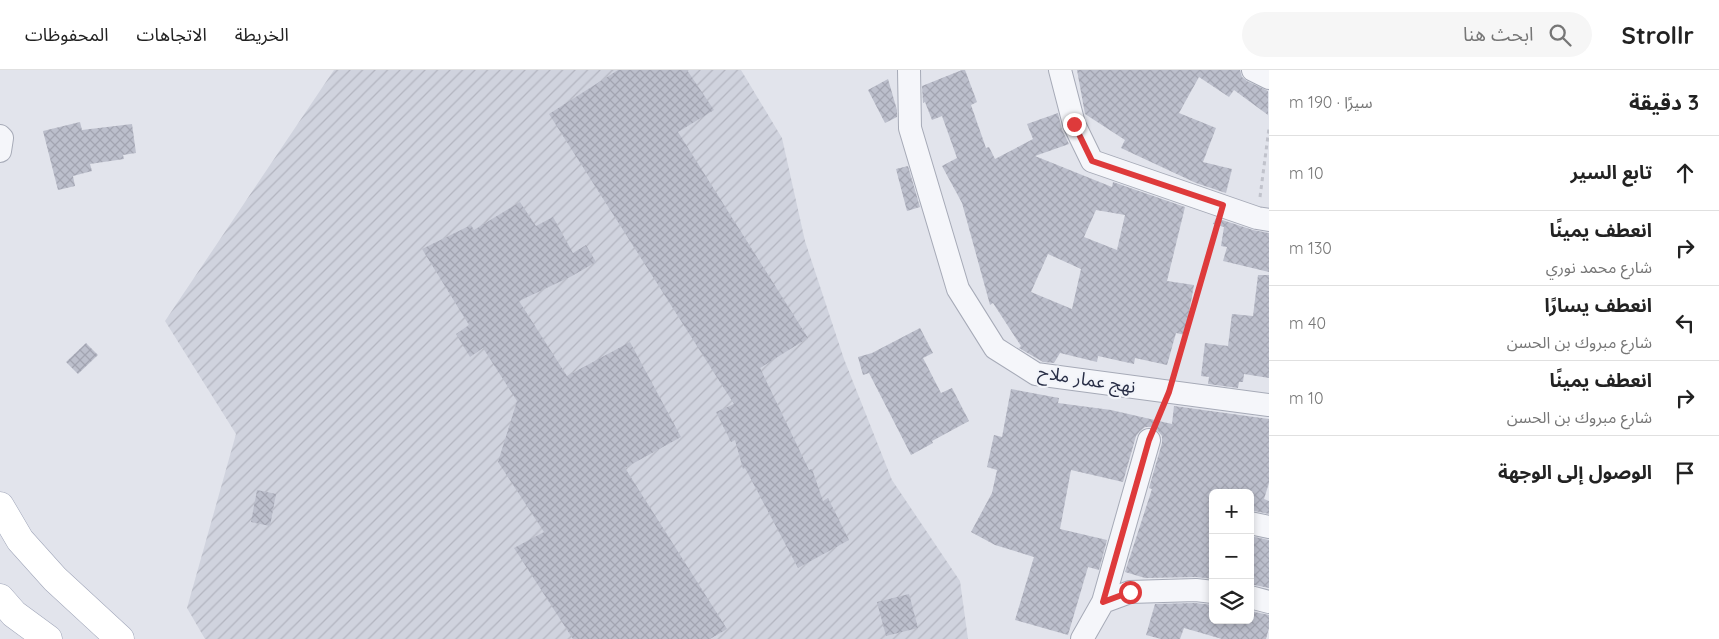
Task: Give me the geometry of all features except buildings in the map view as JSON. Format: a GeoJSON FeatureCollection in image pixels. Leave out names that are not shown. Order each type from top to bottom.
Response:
{"type":"FeatureCollection","features":[{"type":"Feature","properties":{"kind":"main road"},"geometry":{"type":"LineString","coordinates":[[0,506],[20,540],[55,579],[120,639]]}},
{"type":"Feature","properties":{"kind":"main road"},"geometry":{"type":"LineString","coordinates":[[0,598],[14,614],[48,639]]}},
{"type":"Feature","properties":{"kind":"street","name":"نهج عمار ملاح"},"geometry":{"type":"LineString","coordinates":[[909,70],[910,128],[958,289],[995,348],[1036,374],[1269,405]]}},
{"type":"Feature","properties":{"kind":"street"},"geometry":{"type":"LineString","coordinates":[[1060,70],[1074,124],[1092,161],[1263,219]]}},
{"type":"Feature","properties":{"kind":"street"},"geometry":{"type":"LineString","coordinates":[[1253,70],[1269,78]]}},
{"type":"Feature","properties":{"kind":"street"},"geometry":{"type":"LineString","coordinates":[[0,136],[2,138],[0,151]]}},
{"type":"Feature","properties":{"kind":"street"},"geometry":{"type":"LineString","coordinates":[[1082,639],[1103,602],[1149,440]]}},
{"type":"Feature","properties":{"kind":"street"},"geometry":{"type":"LineString","coordinates":[[1254,524],[1269,526]]}},
{"type":"Feature","properties":{"kind":"street"},"geometry":{"type":"LineString","coordinates":[[1103,602],[1130,592],[1196,590],[1209,592]]}},
{"type":"Feature","properties":{"kind":"street"},"geometry":{"type":"LineString","coordinates":[[1254,598],[1269,602]]}},
{"type":"Feature","properties":{"kind":"path"},"geometry":{"type":"LineString","coordinates":[[1263,219],[1269,128]]}},
{"type":"Feature","properties":{"kind":"path"},"geometry":{"type":"LineString","coordinates":[[1169,392],[1223,205]]}},
{"type":"Feature","properties":{"kind":"shaded area"},"geometry":{"type":"Polygon","coordinates":[[[334,70],[741,70],[782,138],[805,241],[844,359],[892,480],[960,581],[968,639],[205,639],[187,608],[236,434],[165,321],[334,70]]]}},
{"type":"Feature","properties":{"kind":"route"},"geometry":{"type":"LineString","coordinates":[[1074,124],[1092,161],[1223,205],[1169,392],[1149,440],[1103,602],[1130,592]]}}]}
